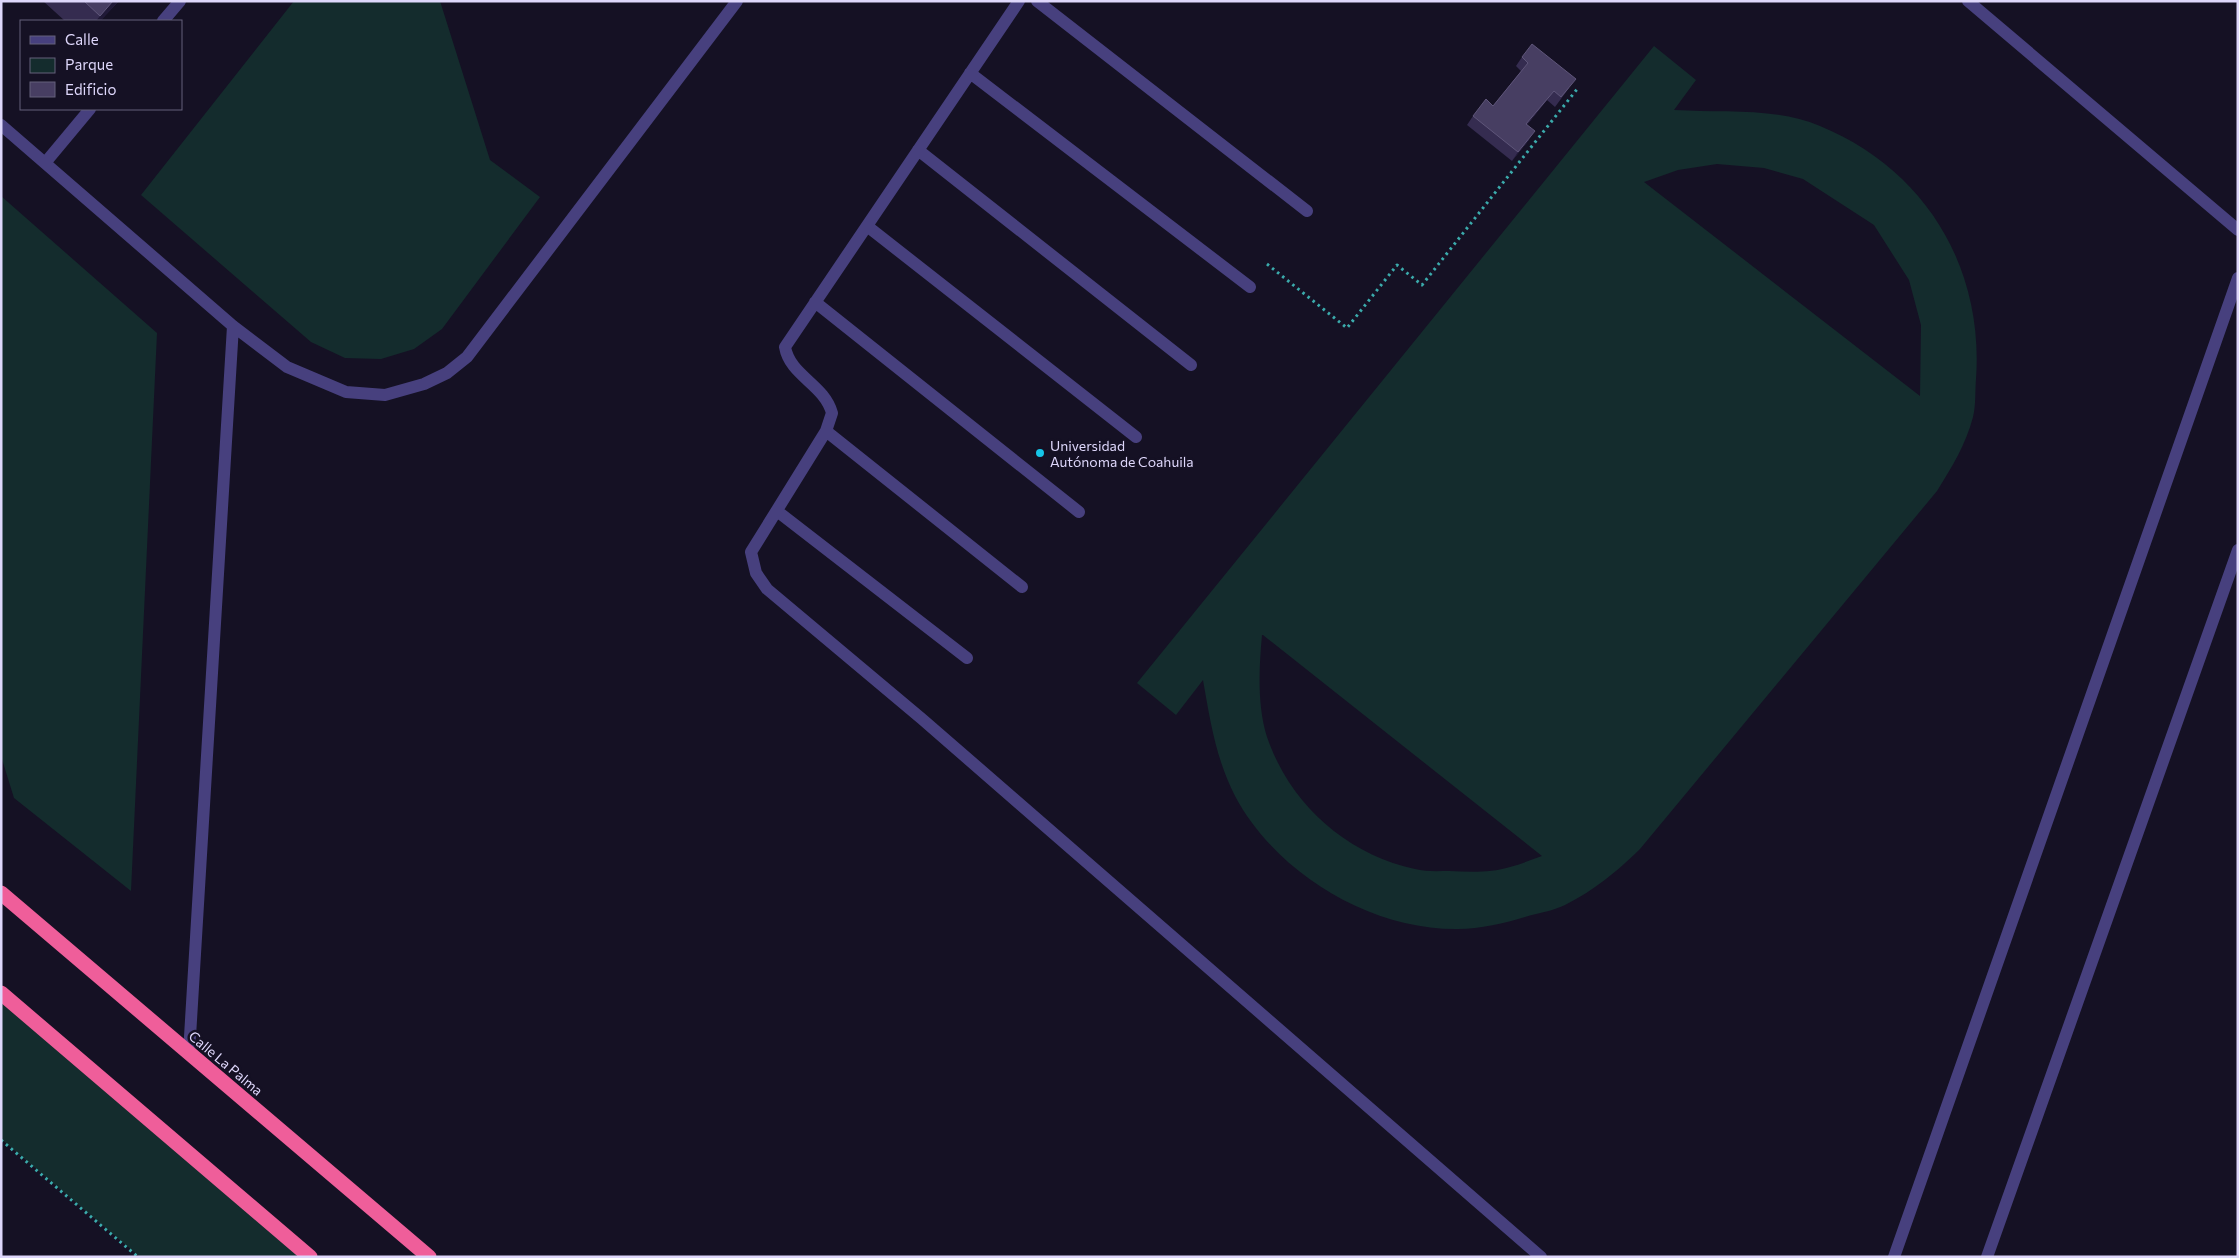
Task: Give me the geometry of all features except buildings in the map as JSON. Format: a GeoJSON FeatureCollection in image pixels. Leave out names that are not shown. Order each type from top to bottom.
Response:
{"type":"FeatureCollection","features":[{"type":"Feature","properties":{"kind":"highway","name":"Calle La Palma"},"geometry":{"type":"LineString","coordinates":[[1,893],[429,1257]]}},
{"type":"Feature","properties":{"kind":"highway"},"geometry":{"type":"LineString","coordinates":[[1,993],[310,1257]]}},
{"type":"Feature","properties":{"kind":"street"},"geometry":{"type":"LineString","coordinates":[[164,20],[180,1]]}},
{"type":"Feature","properties":{"kind":"street"},"geometry":{"type":"LineString","coordinates":[[1,125],[233,326],[288,367],[346,392],[385,395],[424,384],[447,373],[467,357],[737,1]]}},
{"type":"Feature","properties":{"kind":"street"},"geometry":{"type":"LineString","coordinates":[[1019,1],[785,347],[792,366],[824,395],[832,413],[826,431],[751,552],[756,573],[767,589],[936,732],[1541,1257]]}},
{"type":"Feature","properties":{"kind":"street"},"geometry":{"type":"LineString","coordinates":[[1037,1],[1308,211]]}},
{"type":"Feature","properties":{"kind":"street"},"geometry":{"type":"LineString","coordinates":[[1968,1],[2238,230]]}},
{"type":"Feature","properties":{"kind":"street"},"geometry":{"type":"LineString","coordinates":[[970,73],[1250,287]]}},
{"type":"Feature","properties":{"kind":"street"},"geometry":{"type":"LineString","coordinates":[[45,163],[89,110]]}},
{"type":"Feature","properties":{"kind":"street"},"geometry":{"type":"LineString","coordinates":[[918,150],[1191,365]]}},
{"type":"Feature","properties":{"kind":"street"},"geometry":{"type":"LineString","coordinates":[[867,226],[1136,437]]}},
{"type":"Feature","properties":{"kind":"street"},"geometry":{"type":"LineString","coordinates":[[1894,1257],[2238,278]]}},
{"type":"Feature","properties":{"kind":"street"},"geometry":{"type":"LineString","coordinates":[[815,302],[1079,512]]}},
{"type":"Feature","properties":{"kind":"street"},"geometry":{"type":"LineString","coordinates":[[189,1053],[233,326]]}},
{"type":"Feature","properties":{"kind":"street"},"geometry":{"type":"LineString","coordinates":[[826,431],[1022,587]]}},
{"type":"Feature","properties":{"kind":"street"},"geometry":{"type":"LineString","coordinates":[[777,511],[967,658]]}},
{"type":"Feature","properties":{"kind":"street"},"geometry":{"type":"LineString","coordinates":[[1987,1257],[2238,550]]}},
{"type":"Feature","properties":{"kind":"path"},"geometry":{"type":"LineString","coordinates":[[1266,264],[1347,328],[1397,265],[1422,285],[1578,88]]}},
{"type":"Feature","properties":{"kind":"path"},"geometry":{"type":"LineString","coordinates":[[1,1140],[138,1257]]}},
{"type":"Feature","properties":{"kind":"green space"},"geometry":{"type":"Polygon","coordinates":[[[294,1],[440,1],[490,160],[540,197],[442,329],[414,349],[381,359],[345,358],[311,342],[141,195],[294,1]]]}},
{"type":"Feature","properties":{"kind":"green space"},"geometry":{"type":"Polygon","coordinates":[[[1654,46],[1696,80],[1674,110],[1767,113],[1803,120],[1820,126],[1857,145],[1890,168],[1918,195],[1940,227],[1958,261],[1970,298],[1976,338],[1974,412],[1967,437],[1953,464],[1937,491],[1640,849],[1605,880],[1576,899],[1550,910],[1484,927],[1466,929],[1425,927],[1392,919],[1360,908],[1329,892],[1300,872],[1275,849],[1253,824],[1235,796],[1223,768],[1214,739],[1203,680],[1176,715],[1137,683],[1654,46]],[[1717,164],[1678,170],[1644,182],[1920,396],[1921,325],[1909,280],[1874,225],[1803,179],[1764,168],[1717,164]],[[1263,635],[1260,699],[1267,737],[1277,761],[1290,784],[1324,823],[1366,851],[1390,862],[1419,870],[1488,871],[1503,869],[1542,856],[1263,635]]]}},
{"type":"Feature","properties":{"kind":"green space"},"geometry":{"type":"Polygon","coordinates":[[[1,196],[157,333],[131,891],[14,798],[1,756],[1,196]]]}},
{"type":"Feature","properties":{"kind":"green space"},"geometry":{"type":"Polygon","coordinates":[[[1,993],[310,1257],[140,1257],[1,1139],[1,993]]]}},
{"type":"Feature","properties":{"kind":"place","name":"Universidad Autónoma de Coahuila"},"geometry":{"type":"Point","coordinates":[1040,453]}}]}
